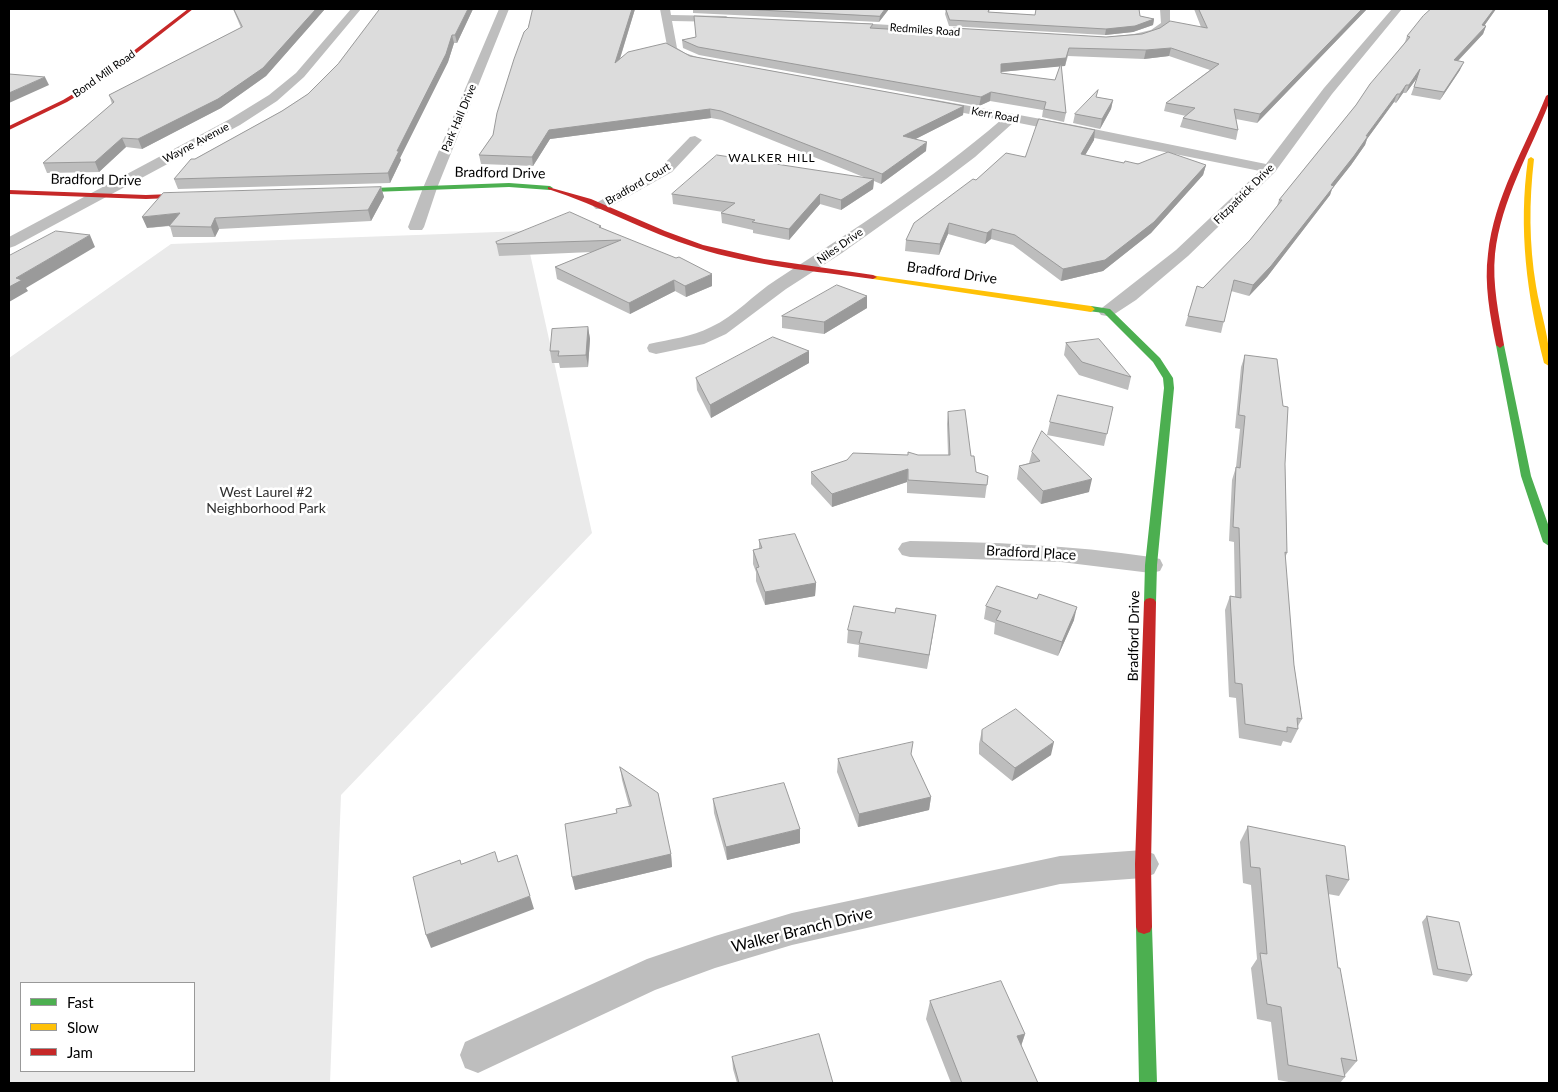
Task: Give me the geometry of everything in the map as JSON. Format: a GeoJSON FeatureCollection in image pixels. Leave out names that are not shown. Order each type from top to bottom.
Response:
{"type":"FeatureCollection","features":[{"type":"Feature","properties":{"kind":"main road","name":"Bond Mill Road"},"geometry":{"type":"LineString","coordinates":[[9,128],[49,109],[95,83],[191,9]]}},
{"type":"Feature","properties":{"kind":"main road"},"geometry":{"type":"LineString","coordinates":[[1549,96],[1538,128],[1527,178],[1526,224],[1531,282],[1549,363]]}},
{"type":"Feature","properties":{"kind":"main road"},"geometry":{"type":"LineString","coordinates":[[1538,128],[1508,189],[1495,228],[1490,274],[1514,427],[1540,522],[1549,542]]}},
{"type":"Feature","properties":{"kind":"main road","name":"Bradford Drive"},"geometry":{"type":"LineString","coordinates":[[334,191],[534,186],[569,193],[713,251],[742,258],[1107,311],[1157,360],[1168,378],[1168,406],[1151,565],[1143,864],[1148,1083]]}},
{"type":"Feature","properties":{"kind":"main road","name":"Bradford Drive"},"geometry":{"type":"LineString","coordinates":[[9,192],[98,196],[211,195]]}},
{"type":"Feature","properties":{"kind":"street","name":"Wayne Avenue"},"geometry":{"type":"LineString","coordinates":[[9,244],[235,122],[273,98],[300,75],[356,9]]}},
{"type":"Feature","properties":{"kind":"street","name":"Park Hall Drive"},"geometry":{"type":"LineString","coordinates":[[416,227],[430,188],[504,9]]}},
{"type":"Feature","properties":{"kind":"street"},"geometry":{"type":"LineString","coordinates":[[1124,39],[1154,33],[1166,24],[1165,9]]}},
{"type":"Feature","properties":{"kind":"street","name":"Fitzpatrick Drive"},"geometry":{"type":"LineString","coordinates":[[1107,311],[1130,296],[1182,253],[1270,169],[1328,91],[1397,9]]}},
{"type":"Feature","properties":{"kind":"street"},"geometry":{"type":"LineString","coordinates":[[709,64],[687,57],[672,49],[665,14],[736,19]]}},
{"type":"Feature","properties":{"kind":"street","name":"Redmiles Road"},"geometry":{"type":"LineString","coordinates":[[833,25],[909,25],[999,34]]}},
{"type":"Feature","properties":{"kind":"street","name":"Kerr Road"},"geometry":{"type":"LineString","coordinates":[[921,101],[1270,169]]}},
{"type":"Feature","properties":{"kind":"street","name":"Niles Drive"},"geometry":{"type":"LineString","coordinates":[[656,348],[711,335],[780,285],[809,268],[941,176],[970,154],[1011,118]]}},
{"type":"Feature","properties":{"kind":"street","name":"Bradford Court"},"geometry":{"type":"LineString","coordinates":[[601,206],[667,169],[695,140]]}},
{"type":"Feature","properties":{"kind":"street","name":"Bradford Place"},"geometry":{"type":"LineString","coordinates":[[910,548],[1052,553],[1099,557],[1151,565]]}},
{"type":"Feature","properties":{"kind":"street","name":"Walker Branch Drive"},"geometry":{"type":"LineString","coordinates":[[478,1055],[647,976],[715,952],[792,930],[1060,870],[1143,864]]}},
{"type":"Feature","properties":{"kind":"green space","name":"West Laurel #2 Neighborhood Park"},"geometry":{"type":"Polygon","coordinates":[[[525,231],[592,533],[341,795],[330,1083],[9,1083],[9,358],[171,244],[525,231]]]}},
{"type":"Feature","properties":{"kind":"building"},"geometry":{"type":"Polygon","coordinates":[[[234,9],[316,9],[263,68],[218,99],[138,139],[122,138],[95,162],[43,163],[114,102],[109,95],[242,27],[234,9]]]}},
{"type":"Feature","properties":{"kind":"building"},"geometry":{"type":"Polygon","coordinates":[[[380,9],[468,9],[455,35],[452,35],[446,54],[397,151],[399,151],[388,173],[174,179],[191,159],[195,159],[282,111],[308,94],[338,64],[380,9]]]}},
{"type":"Feature","properties":{"kind":"building"},"geometry":{"type":"Polygon","coordinates":[[[533,9],[632,9],[615,63],[628,52],[666,43],[690,56],[964,106],[903,136],[927,142],[882,174],[721,111],[710,109],[549,130],[532,157],[479,155],[493,135],[497,113],[514,59],[524,32],[528,28],[533,9]]]}},
{"type":"Feature","properties":{"kind":"building"},"geometry":{"type":"Polygon","coordinates":[[[741,9],[885,9],[880,16],[741,9]]]}},
{"type":"Feature","properties":{"kind":"building"},"geometry":{"type":"Polygon","coordinates":[[[946,9],[989,9],[988,12],[1035,15],[1036,9],[1139,9],[1140,16],[1154,19],[1135,26],[1106,29],[950,20],[946,9]]]}},
{"type":"Feature","properties":{"kind":"building"},"geometry":{"type":"Polygon","coordinates":[[[1199,9],[1362,9],[1260,114],[1234,109],[1238,130],[1183,118],[1195,108],[1166,103],[1219,64],[1171,48],[1146,50],[1069,48],[1066,58],[1001,64],[1001,73],[1055,80],[1061,63],[1066,113],[1044,109],[1046,102],[991,92],[981,97],[698,47],[682,40],[696,37],[694,16],[873,24],[870,28],[954,33],[953,28],[1106,37],[1142,34],[1160,28],[1170,21],[1207,28],[1199,9]]]}},
{"type":"Feature","properties":{"kind":"building"},"geometry":{"type":"Polygon","coordinates":[[[1431,9],[1494,9],[1482,25],[1486,26],[1454,60],[1464,62],[1444,92],[1414,87],[1420,69],[1409,85],[1406,85],[1400,94],[1397,94],[1366,136],[1368,136],[1354,156],[1331,185],[1334,186],[1271,266],[1253,285],[1234,280],[1224,322],[1188,316],[1197,286],[1203,288],[1250,240],[1282,200],[1279,200],[1356,105],[1370,84],[1410,37],[1407,36],[1431,9]]]}},
{"type":"Feature","properties":{"kind":"building"},"geometry":{"type":"Polygon","coordinates":[[[9,74],[45,77],[9,93],[9,74]]]}},
{"type":"Feature","properties":{"kind":"building"},"geometry":{"type":"Polygon","coordinates":[[[1098,90],[1096,97],[1113,100],[1102,119],[1075,114],[1098,90]]]}},
{"type":"Feature","properties":{"kind":"building"},"geometry":{"type":"Polygon","coordinates":[[[1039,119],[1095,130],[1081,154],[1138,164],[1168,152],[1206,165],[1154,222],[1105,260],[1063,269],[1015,235],[992,229],[987,233],[949,223],[940,244],[906,240],[914,223],[973,179],[976,180],[1006,153],[1025,157],[1039,119]]]}},
{"type":"Feature","properties":{"kind":"building"},"geometry":{"type":"Polygon","coordinates":[[[717,155],[874,179],[841,200],[820,194],[789,229],[752,222],[755,220],[721,213],[735,203],[672,194],[717,155]]]}},
{"type":"Feature","properties":{"kind":"building"},"geometry":{"type":"Polygon","coordinates":[[[381,187],[368,210],[215,218],[211,227],[169,226],[180,213],[142,217],[163,193],[381,187]]]}},
{"type":"Feature","properties":{"kind":"building"},"geometry":{"type":"Polygon","coordinates":[[[570,212],[601,226],[599,227],[676,258],[679,257],[712,274],[685,286],[674,280],[629,303],[555,267],[621,240],[497,244],[496,242],[570,212]]]}},
{"type":"Feature","properties":{"kind":"building"},"geometry":{"type":"Polygon","coordinates":[[[56,231],[90,235],[16,278],[22,280],[9,287],[9,256],[56,231]]]}},
{"type":"Feature","properties":{"kind":"building"},"geometry":{"type":"Polygon","coordinates":[[[837,285],[867,296],[824,322],[782,316],[837,285]]]}},
{"type":"Feature","properties":{"kind":"building"},"geometry":{"type":"Polygon","coordinates":[[[588,327],[586,355],[558,356],[559,351],[550,351],[552,329],[588,327]]]}},
{"type":"Feature","properties":{"kind":"building"},"geometry":{"type":"Polygon","coordinates":[[[773,337],[809,351],[710,405],[696,378],[773,337]]]}},
{"type":"Feature","properties":{"kind":"building"},"geometry":{"type":"Polygon","coordinates":[[[1099,339],[1131,377],[1082,362],[1066,343],[1099,339]]]}},
{"type":"Feature","properties":{"kind":"building"},"geometry":{"type":"Polygon","coordinates":[[[1245,355],[1277,359],[1283,406],[1288,407],[1285,464],[1287,553],[1285,552],[1294,665],[1302,719],[1297,718],[1298,729],[1287,727],[1287,732],[1245,724],[1242,684],[1235,683],[1230,596],[1241,598],[1239,528],[1233,527],[1236,467],[1240,468],[1245,416],[1239,415],[1245,355]]]}},
{"type":"Feature","properties":{"kind":"building"},"geometry":{"type":"Polygon","coordinates":[[[1058,395],[1113,407],[1107,434],[1050,422],[1058,395]]]}},
{"type":"Feature","properties":{"kind":"building"},"geometry":{"type":"Polygon","coordinates":[[[965,410],[971,456],[974,456],[976,472],[988,476],[987,485],[908,480],[908,469],[832,494],[811,472],[847,460],[853,453],[908,455],[908,452],[918,455],[950,455],[948,412],[965,410]]]}},
{"type":"Feature","properties":{"kind":"building"},"geometry":{"type":"Polygon","coordinates":[[[1042,431],[1092,479],[1043,491],[1019,466],[1040,461],[1032,452],[1042,431]]]}},
{"type":"Feature","properties":{"kind":"building"},"geometry":{"type":"Polygon","coordinates":[[[795,534],[816,583],[765,592],[756,568],[759,567],[753,550],[762,548],[759,540],[795,534]]]}},
{"type":"Feature","properties":{"kind":"building"},"geometry":{"type":"Polygon","coordinates":[[[997,586],[1037,599],[1039,594],[1077,607],[1062,642],[996,620],[1001,611],[986,606],[997,586]]]}},
{"type":"Feature","properties":{"kind":"building"},"geometry":{"type":"Polygon","coordinates":[[[854,606],[895,613],[896,608],[936,615],[929,655],[859,643],[862,632],[848,630],[854,606]]]}},
{"type":"Feature","properties":{"kind":"building"},"geometry":{"type":"Polygon","coordinates":[[[1016,709],[1054,742],[1015,768],[982,741],[982,730],[1016,709]]]}},
{"type":"Feature","properties":{"kind":"building"},"geometry":{"type":"Polygon","coordinates":[[[913,742],[911,754],[931,797],[859,814],[838,759],[913,742]]]}},
{"type":"Feature","properties":{"kind":"building"},"geometry":{"type":"Polygon","coordinates":[[[620,767],[658,793],[671,854],[572,877],[565,824],[617,813],[616,809],[631,806],[620,767]]]}},
{"type":"Feature","properties":{"kind":"building"},"geometry":{"type":"Polygon","coordinates":[[[784,783],[800,829],[726,847],[713,799],[784,783]]]}},
{"type":"Feature","properties":{"kind":"building"},"geometry":{"type":"Polygon","coordinates":[[[1248,826],[1345,846],[1349,880],[1326,875],[1338,968],[1340,968],[1357,1061],[1341,1058],[1345,1077],[1288,1065],[1281,1007],[1267,1004],[1260,953],[1267,954],[1260,868],[1251,867],[1248,826]]]}},
{"type":"Feature","properties":{"kind":"building"},"geometry":{"type":"Polygon","coordinates":[[[495,852],[498,862],[517,855],[530,896],[426,935],[413,877],[460,860],[461,864],[495,852]]]}},
{"type":"Feature","properties":{"kind":"building"},"geometry":{"type":"Polygon","coordinates":[[[1427,916],[1459,922],[1472,975],[1438,969],[1427,916]]]}},
{"type":"Feature","properties":{"kind":"building"},"geometry":{"type":"Polygon","coordinates":[[[1001,981],[1025,1034],[1017,1036],[1038,1083],[962,1083],[930,1001],[1001,981]]]}},
{"type":"Feature","properties":{"kind":"building"},"geometry":{"type":"Polygon","coordinates":[[[819,1034],[833,1083],[739,1083],[732,1057],[819,1034]]]}},
{"type":"Feature","properties":{"kind":"traffic: fast"},"geometry":{"type":"LineString","coordinates":[[345,191],[509,185],[550,188]]}},
{"type":"Feature","properties":{"kind":"traffic: fast"},"geometry":{"type":"LineString","coordinates":[[1091,309],[1107,311],[1157,360],[1168,378],[1169,388],[1151,565],[1150,602]]}},
{"type":"Feature","properties":{"kind":"traffic: fast"},"geometry":{"type":"LineString","coordinates":[[1500,345],[1526,476],[1549,542]]}},
{"type":"Feature","properties":{"kind":"traffic: fast"},"geometry":{"type":"LineString","coordinates":[[1144,927],[1148,1083]]}},
{"type":"Feature","properties":{"kind":"traffic: slow"},"geometry":{"type":"LineString","coordinates":[[1531,159],[1526,211],[1528,262],[1536,313],[1549,363]]}},
{"type":"Feature","properties":{"kind":"traffic: slow"},"geometry":{"type":"LineString","coordinates":[[873,277],[1091,309]]}},
{"type":"Feature","properties":{"kind":"traffic: jam"},"geometry":{"type":"LineString","coordinates":[[9,128],[65,101],[95,83],[191,9]]}},
{"type":"Feature","properties":{"kind":"traffic: jam"},"geometry":{"type":"LineString","coordinates":[[1500,345],[1491,281],[1493,242],[1509,186],[1549,96]]}},
{"type":"Feature","properties":{"kind":"traffic: jam"},"geometry":{"type":"LineString","coordinates":[[550,188],[588,201],[662,233],[721,253],[873,277]]}},
{"type":"Feature","properties":{"kind":"traffic: jam"},"geometry":{"type":"LineString","coordinates":[[9,192],[146,197],[197,195]]}},
{"type":"Feature","properties":{"kind":"traffic: jam"},"geometry":{"type":"LineString","coordinates":[[1144,927],[1143,864],[1150,602]]}},
{"type":"Feature","properties":{"kind":"district","name":"WALKER HILL"},"geometry":{"type":"Point","coordinates":[772,158]}}]}
